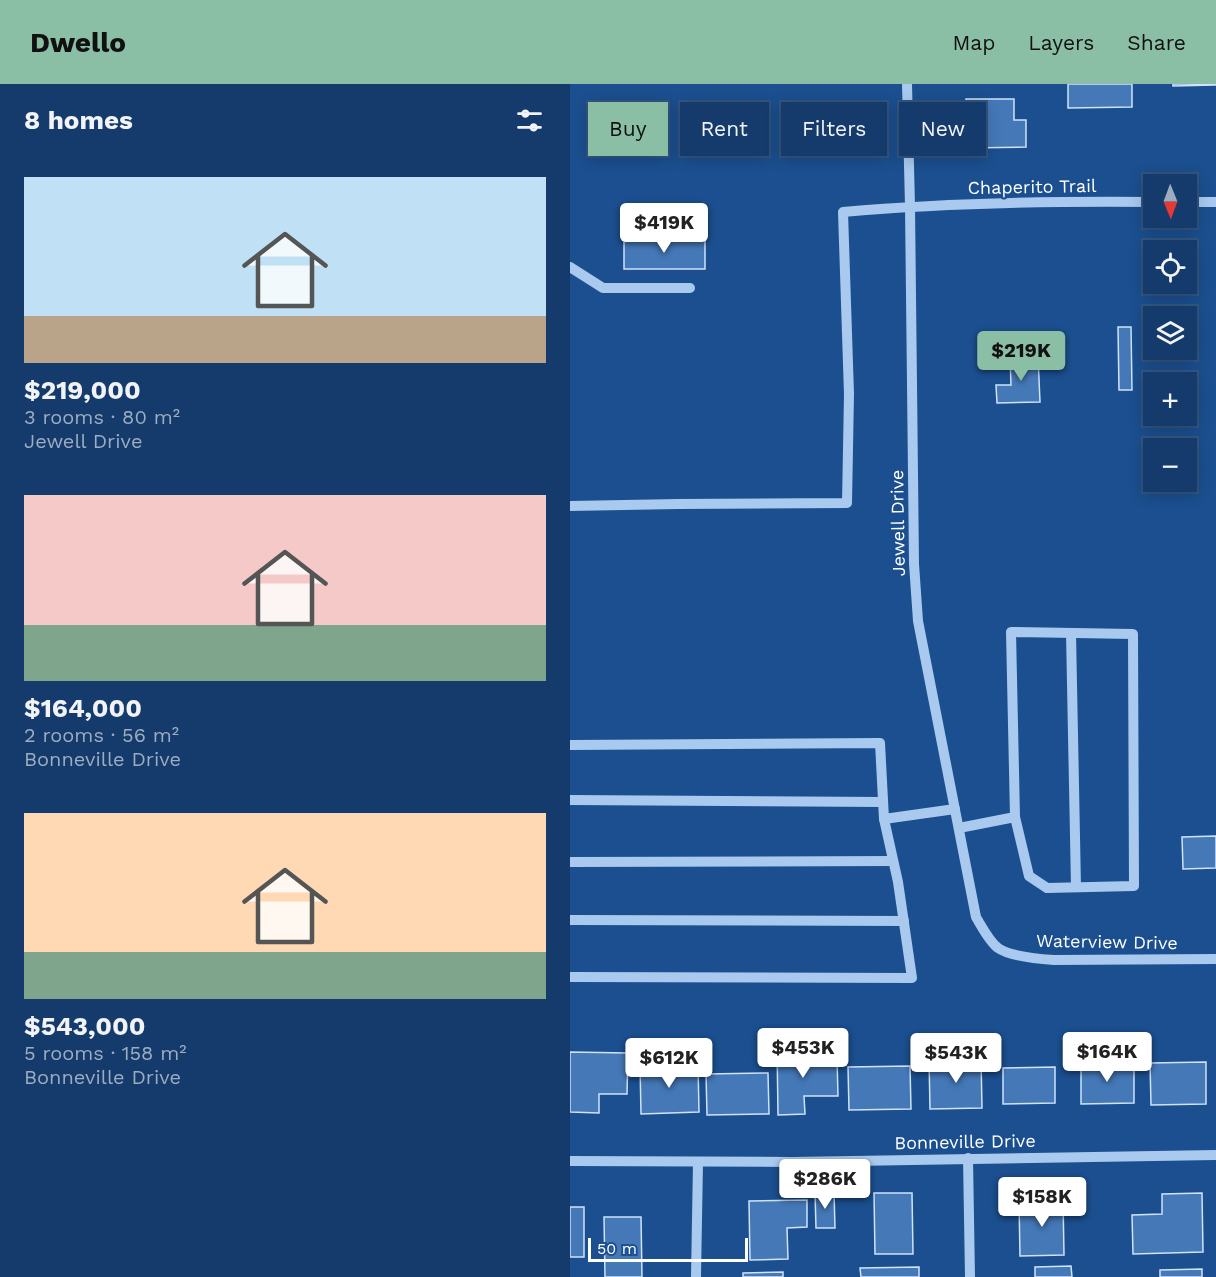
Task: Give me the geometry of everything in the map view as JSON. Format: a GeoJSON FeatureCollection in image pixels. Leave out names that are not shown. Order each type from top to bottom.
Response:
{"type":"FeatureCollection","features":[{"type":"Feature","properties":{"kind":"street","name":"Jewell Drive"},"geometry":{"type":"LineString","coordinates":[[907,84],[914,564],[917,610],[976,917],[999,949]]}},
{"type":"Feature","properties":{"kind":"street","name":"Chaperito Trail"},"geometry":{"type":"LineString","coordinates":[[570,506],[847,503],[849,394],[843,212],[910,206],[1025,202],[1143,202]]}},
{"type":"Feature","properties":{"kind":"street"},"geometry":{"type":"LineString","coordinates":[[1197,202],[1216,202]]}},
{"type":"Feature","properties":{"kind":"street"},"geometry":{"type":"LineString","coordinates":[[570,267],[603,288],[690,288]]}},
{"type":"Feature","properties":{"kind":"street"},"geometry":{"type":"LineString","coordinates":[[1011,632],[1133,634],[1134,886],[1047,888],[1029,876],[1015,817],[1011,632]]}},
{"type":"Feature","properties":{"kind":"street"},"geometry":{"type":"LineString","coordinates":[[1071,633],[1076,887]]}},
{"type":"Feature","properties":{"kind":"street"},"geometry":{"type":"LineString","coordinates":[[570,745],[880,743],[884,819],[904,921],[912,978],[570,977]]}},
{"type":"Feature","properties":{"kind":"street"},"geometry":{"type":"LineString","coordinates":[[570,800],[883,802]]}},
{"type":"Feature","properties":{"kind":"street"},"geometry":{"type":"LineString","coordinates":[[884,819],[955,809]]}},
{"type":"Feature","properties":{"kind":"street"},"geometry":{"type":"LineString","coordinates":[[959,828],[1015,817]]}},
{"type":"Feature","properties":{"kind":"street"},"geometry":{"type":"LineString","coordinates":[[570,862],[893,861]]}},
{"type":"Feature","properties":{"kind":"street"},"geometry":{"type":"LineString","coordinates":[[570,920],[904,921]]}},
{"type":"Feature","properties":{"kind":"street","name":"Waterview Drive"},"geometry":{"type":"LineString","coordinates":[[999,949],[1028,957],[1054,960],[1216,959]]}},
{"type":"Feature","properties":{"kind":"street","name":"Bonneville Drive"},"geometry":{"type":"LineString","coordinates":[[570,1161],[698,1162],[1216,1155]]}},
{"type":"Feature","properties":{"kind":"street"},"geometry":{"type":"LineString","coordinates":[[968,1158],[970,1277]]}},
{"type":"Feature","properties":{"kind":"street"},"geometry":{"type":"LineString","coordinates":[[696,1277],[698,1162]]}},
{"type":"Feature","properties":{"kind":"building"},"geometry":{"type":"Polygon","coordinates":[[[1068,84],[1132,84],[1132,107],[1068,108],[1068,84]]]}},
{"type":"Feature","properties":{"kind":"building"},"geometry":{"type":"Polygon","coordinates":[[[1173,84],[1216,84],[1216,85],[1173,86],[1173,84]]]}},
{"type":"Feature","properties":{"kind":"building"},"geometry":{"type":"Polygon","coordinates":[[[966,99],[1014,99],[1014,120],[1026,120],[1026,147],[986,148],[986,102],[966,102],[966,99]]]}},
{"type":"Feature","properties":{"kind":"building"},"geometry":{"type":"Polygon","coordinates":[[[624,238],[705,238],[705,269],[624,269],[624,238]]]}},
{"type":"Feature","properties":{"kind":"building"},"geometry":{"type":"Polygon","coordinates":[[[1118,327],[1131,327],[1132,390],[1119,390],[1118,327]]]}},
{"type":"Feature","properties":{"kind":"building"},"geometry":{"type":"Polygon","coordinates":[[[1038,356],[1040,402],[997,403],[996,385],[1011,385],[1010,357],[1038,356]]]}},
{"type":"Feature","properties":{"kind":"building"},"geometry":{"type":"Polygon","coordinates":[[[1216,836],[1216,868],[1183,869],[1182,837],[1216,836]]]}},
{"type":"Feature","properties":{"kind":"building"},"geometry":{"type":"Polygon","coordinates":[[[801,1044],[801,1057],[837,1057],[838,1096],[804,1096],[805,1114],[778,1115],[777,1045],[801,1044]]]}},
{"type":"Feature","properties":{"kind":"building"},"geometry":{"type":"Polygon","coordinates":[[[570,1052],[628,1053],[627,1094],[599,1094],[599,1113],[570,1112],[570,1052]]]}},
{"type":"Feature","properties":{"kind":"building"},"geometry":{"type":"Polygon","coordinates":[[[981,1058],[982,1108],[930,1109],[929,1059],[981,1058]]]}},
{"type":"Feature","properties":{"kind":"building"},"geometry":{"type":"Polygon","coordinates":[[[1081,1062],[1134,1062],[1134,1103],[1081,1104],[1081,1062]]]}},
{"type":"Feature","properties":{"kind":"building"},"geometry":{"type":"Polygon","coordinates":[[[1206,1062],[1206,1104],[1151,1105],[1150,1063],[1206,1062]]]}},
{"type":"Feature","properties":{"kind":"building"},"geometry":{"type":"Polygon","coordinates":[[[698,1064],[699,1112],[641,1114],[640,1065],[698,1064]]]}},
{"type":"Feature","properties":{"kind":"building"},"geometry":{"type":"Polygon","coordinates":[[[910,1066],[911,1109],[849,1110],[848,1067],[910,1066]]]}},
{"type":"Feature","properties":{"kind":"building"},"geometry":{"type":"Polygon","coordinates":[[[1055,1067],[1055,1103],[1003,1104],[1003,1068],[1055,1067]]]}},
{"type":"Feature","properties":{"kind":"building"},"geometry":{"type":"Polygon","coordinates":[[[768,1073],[769,1114],[707,1115],[706,1074],[768,1073]]]}},
{"type":"Feature","properties":{"kind":"building"},"geometry":{"type":"Polygon","coordinates":[[[834,1192],[835,1228],[816,1228],[815,1193],[834,1192]]]}},
{"type":"Feature","properties":{"kind":"building"},"geometry":{"type":"Polygon","coordinates":[[[874,1193],[912,1193],[913,1254],[875,1254],[874,1193]]]}},
{"type":"Feature","properties":{"kind":"building"},"geometry":{"type":"Polygon","coordinates":[[[1202,1193],[1203,1252],[1133,1254],[1132,1215],[1162,1214],[1162,1194],[1202,1193]]]}},
{"type":"Feature","properties":{"kind":"building"},"geometry":{"type":"Polygon","coordinates":[[[807,1200],[807,1227],[787,1228],[788,1259],[750,1260],[749,1201],[807,1200]]]}},
{"type":"Feature","properties":{"kind":"building"},"geometry":{"type":"Polygon","coordinates":[[[1063,1200],[1064,1255],[1020,1256],[1019,1201],[1063,1200]]]}},
{"type":"Feature","properties":{"kind":"building"},"geometry":{"type":"Polygon","coordinates":[[[570,1207],[584,1207],[584,1257],[570,1257],[570,1207]]]}},
{"type":"Feature","properties":{"kind":"building"},"geometry":{"type":"Polygon","coordinates":[[[604,1217],[641,1217],[642,1277],[605,1277],[604,1217]]]}},
{"type":"Feature","properties":{"kind":"building"},"geometry":{"type":"Polygon","coordinates":[[[1071,1266],[1072,1277],[1035,1277],[1035,1267],[1071,1266]]]}},
{"type":"Feature","properties":{"kind":"building"},"geometry":{"type":"Polygon","coordinates":[[[919,1267],[919,1277],[861,1277],[860,1268],[919,1267]]]}},
{"type":"Feature","properties":{"kind":"building"},"geometry":{"type":"Polygon","coordinates":[[[1202,1269],[1202,1277],[1160,1277],[1160,1270],[1202,1269]]]}},
{"type":"Feature","properties":{"kind":"building"},"geometry":{"type":"Polygon","coordinates":[[[783,1272],[783,1277],[743,1277],[743,1273],[783,1272]]]}}]}
